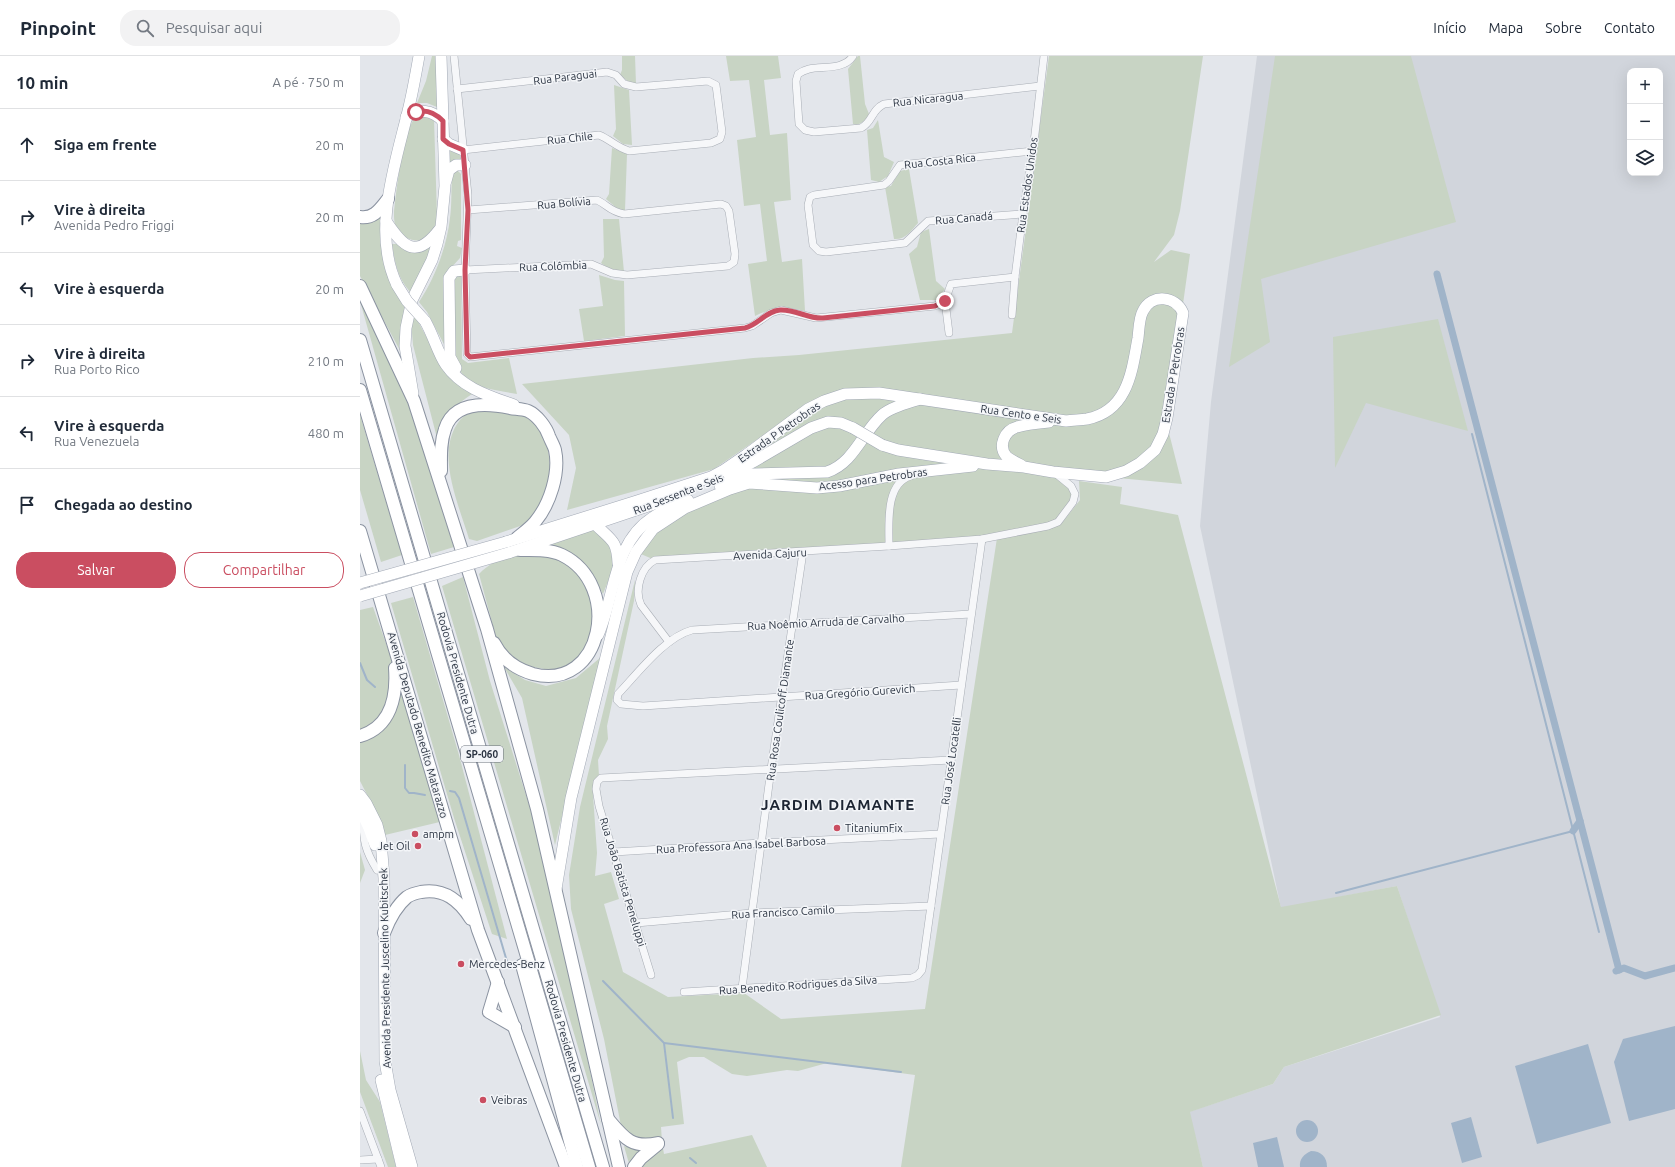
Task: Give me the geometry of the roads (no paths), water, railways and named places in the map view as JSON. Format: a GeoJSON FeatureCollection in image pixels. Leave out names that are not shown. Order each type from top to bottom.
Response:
{"type":"FeatureCollection","features":[{"type":"Feature","properties":{"kind":"highway"},"geometry":{"type":"LineString","coordinates":[[360,217],[371,216],[377,213],[388,199]]}},
{"type":"Feature","properties":{"kind":"highway"},"geometry":{"type":"LineString","coordinates":[[360,286],[414,401],[487,629],[537,809],[606,1116],[619,1167]]}},
{"type":"Feature","properties":{"kind":"highway","name":"Rodovia Presidente Dutra"},"geometry":{"type":"LineString","coordinates":[[360,340],[603,1167]]}},
{"type":"Feature","properties":{"kind":"highway","name":"Rodovia Presidente Dutra"},"geometry":{"type":"LineString","coordinates":[[360,390],[589,1167]]}},
{"type":"Feature","properties":{"kind":"highway"},"geometry":{"type":"LineString","coordinates":[[442,486],[440,448],[445,428],[457,411],[474,405],[497,405],[528,411],[540,420],[548,432],[555,450],[556,465],[553,487],[545,506],[535,522],[513,546]]}},
{"type":"Feature","properties":{"kind":"highway","name":"Avenida Deputado Benedito Matarazzo"},"geometry":{"type":"LineString","coordinates":[[360,531],[478,930],[566,1167]]}},
{"type":"Feature","properties":{"kind":"highway"},"geometry":{"type":"LineString","coordinates":[[487,629],[498,651],[507,660],[523,671],[543,676],[561,674],[576,666],[588,653],[596,640],[599,620],[597,599],[590,582],[579,567],[562,555],[542,550],[513,546]]}},
{"type":"Feature","properties":{"kind":"highway"},"geometry":{"type":"LineString","coordinates":[[360,736],[367,734],[382,723],[392,706],[397,686],[394,643]]}},
{"type":"Feature","properties":{"kind":"highway"},"geometry":{"type":"LineString","coordinates":[[496,853],[525,981],[577,1167]]}},
{"type":"Feature","properties":{"kind":"highway"},"geometry":{"type":"LineString","coordinates":[[384,933],[390,917],[407,897],[430,890],[442,892],[464,907],[478,930]]}},
{"type":"Feature","properties":{"kind":"highway"},"geometry":{"type":"LineString","coordinates":[[498,982],[489,1012],[515,1027]]}},
{"type":"Feature","properties":{"kind":"highway"},"geometry":{"type":"LineString","coordinates":[[606,1116],[615,1128],[632,1143],[646,1146],[658,1144],[641,1158],[634,1167]]}},
{"type":"Feature","properties":{"kind":"main road"},"geometry":{"type":"LineString","coordinates":[[419,56],[388,199],[386,221],[390,269],[397,285],[407,301],[425,321],[432,332],[445,365],[457,378],[471,388],[528,411]]}},
{"type":"Feature","properties":{"kind":"main road"},"geometry":{"type":"LineString","coordinates":[[414,401],[405,346],[406,328],[412,300],[432,260],[441,227],[445,186],[441,56]]}},
{"type":"Feature","properties":{"kind":"main road"},"geometry":{"type":"LineString","coordinates":[[406,117],[416,112],[423,111],[430,112],[443,121]]}},
{"type":"Feature","properties":{"kind":"main road"},"geometry":{"type":"LineString","coordinates":[[443,139],[449,144],[463,150]]}},
{"type":"Feature","properties":{"kind":"main road"},"geometry":{"type":"LineString","coordinates":[[445,186],[449,170],[456,166],[464,165]]}},
{"type":"Feature","properties":{"kind":"main road"},"geometry":{"type":"LineString","coordinates":[[386,221],[401,242],[408,246],[416,247],[431,240],[441,227]]}},
{"type":"Feature","properties":{"kind":"main road"},"geometry":{"type":"LineString","coordinates":[[465,270],[454,271],[449,278],[450,357],[453,364],[471,388]]}},
{"type":"Feature","properties":{"kind":"main road","name":"Estrada P Petrobras"},"geometry":{"type":"LineString","coordinates":[[1106,477],[1126,471],[1140,463],[1155,450],[1163,434],[1168,418],[1183,313],[1178,305],[1166,299],[1160,298],[1154,299],[1142,311]]}},
{"type":"Feature","properties":{"kind":"main road","name":"Rua Cento e Seis"},"geometry":{"type":"LineString","coordinates":[[920,399],[1066,421],[1088,418],[1105,412],[1115,405],[1125,392],[1132,370],[1142,311]]}},
{"type":"Feature","properties":{"kind":"main road","name":"Estrada P Petrobras"},"geometry":{"type":"LineString","coordinates":[[513,546],[711,476],[724,470],[808,409],[824,400],[845,394],[861,392],[920,399]]}},
{"type":"Feature","properties":{"kind":"main road","name":"Estrada P Petrobras"},"geometry":{"type":"LineString","coordinates":[[596,640],[603,622],[618,564],[630,541],[652,518],[743,475],[827,472],[835,470],[852,454],[873,424],[884,413],[920,399]]}},
{"type":"Feature","properties":{"kind":"main road"},"geometry":{"type":"LineString","coordinates":[[1024,467],[1007,457],[1003,450],[1005,435],[1010,430],[1018,426],[1066,421]]}},
{"type":"Feature","properties":{"kind":"main road","name":"Rua Sessenta e Seis"},"geometry":{"type":"LineString","coordinates":[[513,546],[596,525],[714,482],[753,462],[811,428],[828,422],[842,423],[853,428]]}},
{"type":"Feature","properties":{"kind":"main road","name":"Acesso para Petrobras"},"geometry":{"type":"LineString","coordinates":[[853,428],[882,445],[898,450],[988,464],[1106,477]]}},
{"type":"Feature","properties":{"kind":"main road","name":"Acesso para Petrobras"},"geometry":{"type":"LineString","coordinates":[[556,890],[571,798],[627,572],[636,552],[653,529],[685,508],[730,489],[749,483],[817,488],[839,486],[899,474],[988,464]]}},
{"type":"Feature","properties":{"kind":"main road"},"geometry":{"type":"LineString","coordinates":[[596,525],[615,543],[617,548],[618,564]]}},
{"type":"Feature","properties":{"kind":"main road"},"geometry":{"type":"LineString","coordinates":[[360,583],[513,546]]}},
{"type":"Feature","properties":{"kind":"main road"},"geometry":{"type":"LineString","coordinates":[[360,596],[513,546]]}},
{"type":"Feature","properties":{"kind":"main road","name":"Avenida Presidente Juscelino Kubitschek"},"geometry":{"type":"LineString","coordinates":[[360,794],[374,819],[381,841],[384,878],[385,1061],[390,1090],[412,1167]]}},
{"type":"Feature","properties":{"kind":"main road","name":"Avenida Presidente Juscelino Kubitschek"},"geometry":{"type":"LineString","coordinates":[[361,811],[375,844],[377,870],[379,1069],[383,1095],[402,1167]]}},
{"type":"Feature","properties":{"kind":"street"},"geometry":{"type":"LineString","coordinates":[[454,56],[468,210],[465,270],[469,356],[495,355],[745,328],[752,326],[770,313],[781,310],[792,311],[810,318],[823,318],[935,306],[945,301]]}},
{"type":"Feature","properties":{"kind":"street","name":"Rua Nicaragua"},"geometry":{"type":"LineString","coordinates":[[853,56],[849,62],[842,65],[808,69],[798,74],[796,81],[799,124],[805,130],[814,132],[861,128],[867,125],[877,107],[884,104],[1040,86]]}},
{"type":"Feature","properties":{"kind":"street","name":"Rua Estados Unidos"},"geometry":{"type":"LineString","coordinates":[[1012,315],[1015,277],[1033,151],[1044,56]]}},
{"type":"Feature","properties":{"kind":"street","name":"Rua Paraguai"},"geometry":{"type":"LineString","coordinates":[[457,89],[607,72],[616,75],[624,84],[636,87],[708,81],[716,85],[722,132],[720,139]]}},
{"type":"Feature","properties":{"kind":"street","name":"Rua Chile"},"geometry":{"type":"LineString","coordinates":[[463,150],[599,135],[609,139],[618,147],[630,150],[711,143],[720,139]]}},
{"type":"Feature","properties":{"kind":"street","name":"Rua Costa Rica"},"geometry":{"type":"LineString","coordinates":[[819,251],[813,245],[808,205],[810,197],[814,194],[884,184],[889,181],[900,165],[1033,151]]}},
{"type":"Feature","properties":{"kind":"street","name":"Rua Bolívia"},"geometry":{"type":"LineString","coordinates":[[468,210],[596,200],[605,204],[612,211],[624,214],[721,204],[726,206],[729,211],[735,254],[734,262]]}},
{"type":"Feature","properties":{"kind":"street","name":"Rua Canadá"},"geometry":{"type":"LineString","coordinates":[[819,251],[826,252],[905,244],[928,221],[1023,214]]}},
{"type":"Feature","properties":{"kind":"street","name":"Rua Colômbia"},"geometry":{"type":"LineString","coordinates":[[465,270],[591,264],[612,273],[627,275],[728,266],[734,262]]}},
{"type":"Feature","properties":{"kind":"street"},"geometry":{"type":"LineString","coordinates":[[949,333],[945,301],[951,284],[1015,277]]}},
{"type":"Feature","properties":{"kind":"street"},"geometry":{"type":"LineString","coordinates":[[889,546],[892,496],[895,489],[903,478],[927,471]]}},
{"type":"Feature","properties":{"kind":"street","name":"Avenida Cajuru"},"geometry":{"type":"LineString","coordinates":[[668,642],[638,599],[642,574],[649,563],[655,560],[803,552],[982,538],[1048,526],[1058,522],[1073,502],[1075,494],[1071,486],[1053,472]]}},
{"type":"Feature","properties":{"kind":"street","name":"Rua José Locatelli"},"geometry":{"type":"LineString","coordinates":[[912,978],[918,975],[922,970],[982,538]]}},
{"type":"Feature","properties":{"kind":"street","name":"Rua Rosa Coulicoff Diamante"},"geometry":{"type":"LineString","coordinates":[[742,988],[781,697],[803,552]]}},
{"type":"Feature","properties":{"kind":"street","name":"Rua Noêmio Arruda de Carvalho"},"geometry":{"type":"LineString","coordinates":[[668,642],[682,633],[692,630],[792,623],[972,614]]}},
{"type":"Feature","properties":{"kind":"street","name":"Rua Gregório Gurevich"},"geometry":{"type":"LineString","coordinates":[[668,642],[618,694],[617,700],[621,704],[643,706],[961,685]]}},
{"type":"Feature","properties":{"kind":"street"},"geometry":{"type":"LineString","coordinates":[[771,769],[951,760]]}},
{"type":"Feature","properties":{"kind":"street","name":"Rua João Batista Peneluppi"},"geometry":{"type":"LineString","coordinates":[[651,975],[599,806],[596,789],[597,782],[601,778],[771,769]]}},
{"type":"Feature","properties":{"kind":"street","name":"Rua Professora Ana Isabel Barbosa"},"geometry":{"type":"LineString","coordinates":[[614,852],[940,834]]}},
{"type":"Feature","properties":{"kind":"street","name":"Rua Francisco Camilo"},"geometry":{"type":"LineString","coordinates":[[636,923],[752,913],[931,906]]}},
{"type":"Feature","properties":{"kind":"street","name":"Rua Benedito Rodrigues da Silva"},"geometry":{"type":"LineString","coordinates":[[684,992],[912,978]]}},
{"type":"Feature","properties":{"kind":"street"},"geometry":{"type":"LineString","coordinates":[[360,1111],[381,1167]]}},
{"type":"Feature","properties":{"kind":"street"},"geometry":{"type":"LineString","coordinates":[[360,1160],[378,1159]]}},
{"type":"Feature","properties":{"kind":"water"},"geometry":{"type":"Polygon","coordinates":[[[1675,1026],[1675,1109],[1629,1121],[1614,1062],[1623,1039],[1675,1026]]]}},
{"type":"Feature","properties":{"kind":"water"},"geometry":{"type":"Polygon","coordinates":[[[1588,1044],[1611,1123],[1537,1144],[1515,1066],[1588,1044]]]}},
{"type":"Feature","properties":{"kind":"water"},"geometry":{"type":"Polygon","coordinates":[[[1471,1117],[1482,1157],[1462,1163],[1451,1123],[1471,1117]]]}},
{"type":"Feature","properties":{"kind":"water"},"geometry":{"type":"Polygon","coordinates":[[[1303,1120],[1311,1120],[1318,1127],[1318,1135],[1311,1142],[1303,1142],[1296,1135],[1296,1127],[1303,1120]]]}},
{"type":"Feature","properties":{"kind":"water"},"geometry":{"type":"Polygon","coordinates":[[[1277,1137],[1284,1167],[1258,1167],[1253,1143],[1277,1137]]]}},
{"type":"Feature","properties":{"kind":"water"},"geometry":{"type":"Polygon","coordinates":[[[1311,1151],[1318,1152],[1323,1155],[1326,1160],[1327,1167],[1300,1167],[1302,1157],[1311,1151]]]}},
{"type":"Feature","properties":{"kind":"waterway"},"geometry":{"type":"LineString","coordinates":[[1437,274],[1619,970]]}},
{"type":"Feature","properties":{"kind":"waterway"},"geometry":{"type":"LineString","coordinates":[[1472,434],[1599,932]]}},
{"type":"Feature","properties":{"kind":"waterway"},"geometry":{"type":"LineString","coordinates":[[360,663],[367,680],[375,687]]}},
{"type":"Feature","properties":{"kind":"waterway"},"geometry":{"type":"LineString","coordinates":[[405,765],[405,788],[409,793],[425,795]]}},
{"type":"Feature","properties":{"kind":"waterway"},"geometry":{"type":"LineString","coordinates":[[450,791],[455,792],[459,798],[508,965]]}},
{"type":"Feature","properties":{"kind":"waterway"},"geometry":{"type":"LineString","coordinates":[[1573,831],[1580,821]]}},
{"type":"Feature","properties":{"kind":"waterway"},"geometry":{"type":"LineString","coordinates":[[1336,893],[1573,831]]}},
{"type":"Feature","properties":{"kind":"waterway"},"geometry":{"type":"LineString","coordinates":[[1616,971],[1624,968],[1645,976],[1675,968]]}},
{"type":"Feature","properties":{"kind":"waterway"},"geometry":{"type":"LineString","coordinates":[[603,981],[664,1043],[673,1118]]}},
{"type":"Feature","properties":{"kind":"waterway"},"geometry":{"type":"LineString","coordinates":[[664,1043],[901,1072]]}},
{"type":"Feature","properties":{"kind":"waterway"},"geometry":{"type":"LineString","coordinates":[[690,1158],[696,1163]]}},
{"type":"Feature","properties":{"kind":"place","name":"TitaniumFix"},"geometry":{"type":"Point","coordinates":[837,828]}},
{"type":"Feature","properties":{"kind":"place","name":"ampm"},"geometry":{"type":"Point","coordinates":[415,834]}},
{"type":"Feature","properties":{"kind":"place","name":"Jet Oil"},"geometry":{"type":"Point","coordinates":[418,846]}},
{"type":"Feature","properties":{"kind":"place","name":"Mercedes-Benz"},"geometry":{"type":"Point","coordinates":[461,964]}},
{"type":"Feature","properties":{"kind":"place","name":"Veibras"},"geometry":{"type":"Point","coordinates":[483,1100]}},
{"type":"Feature","properties":{"kind":"district","name":"JARDIM DIAMANTE"},"geometry":{"type":"Point","coordinates":[838,804]}}]}
